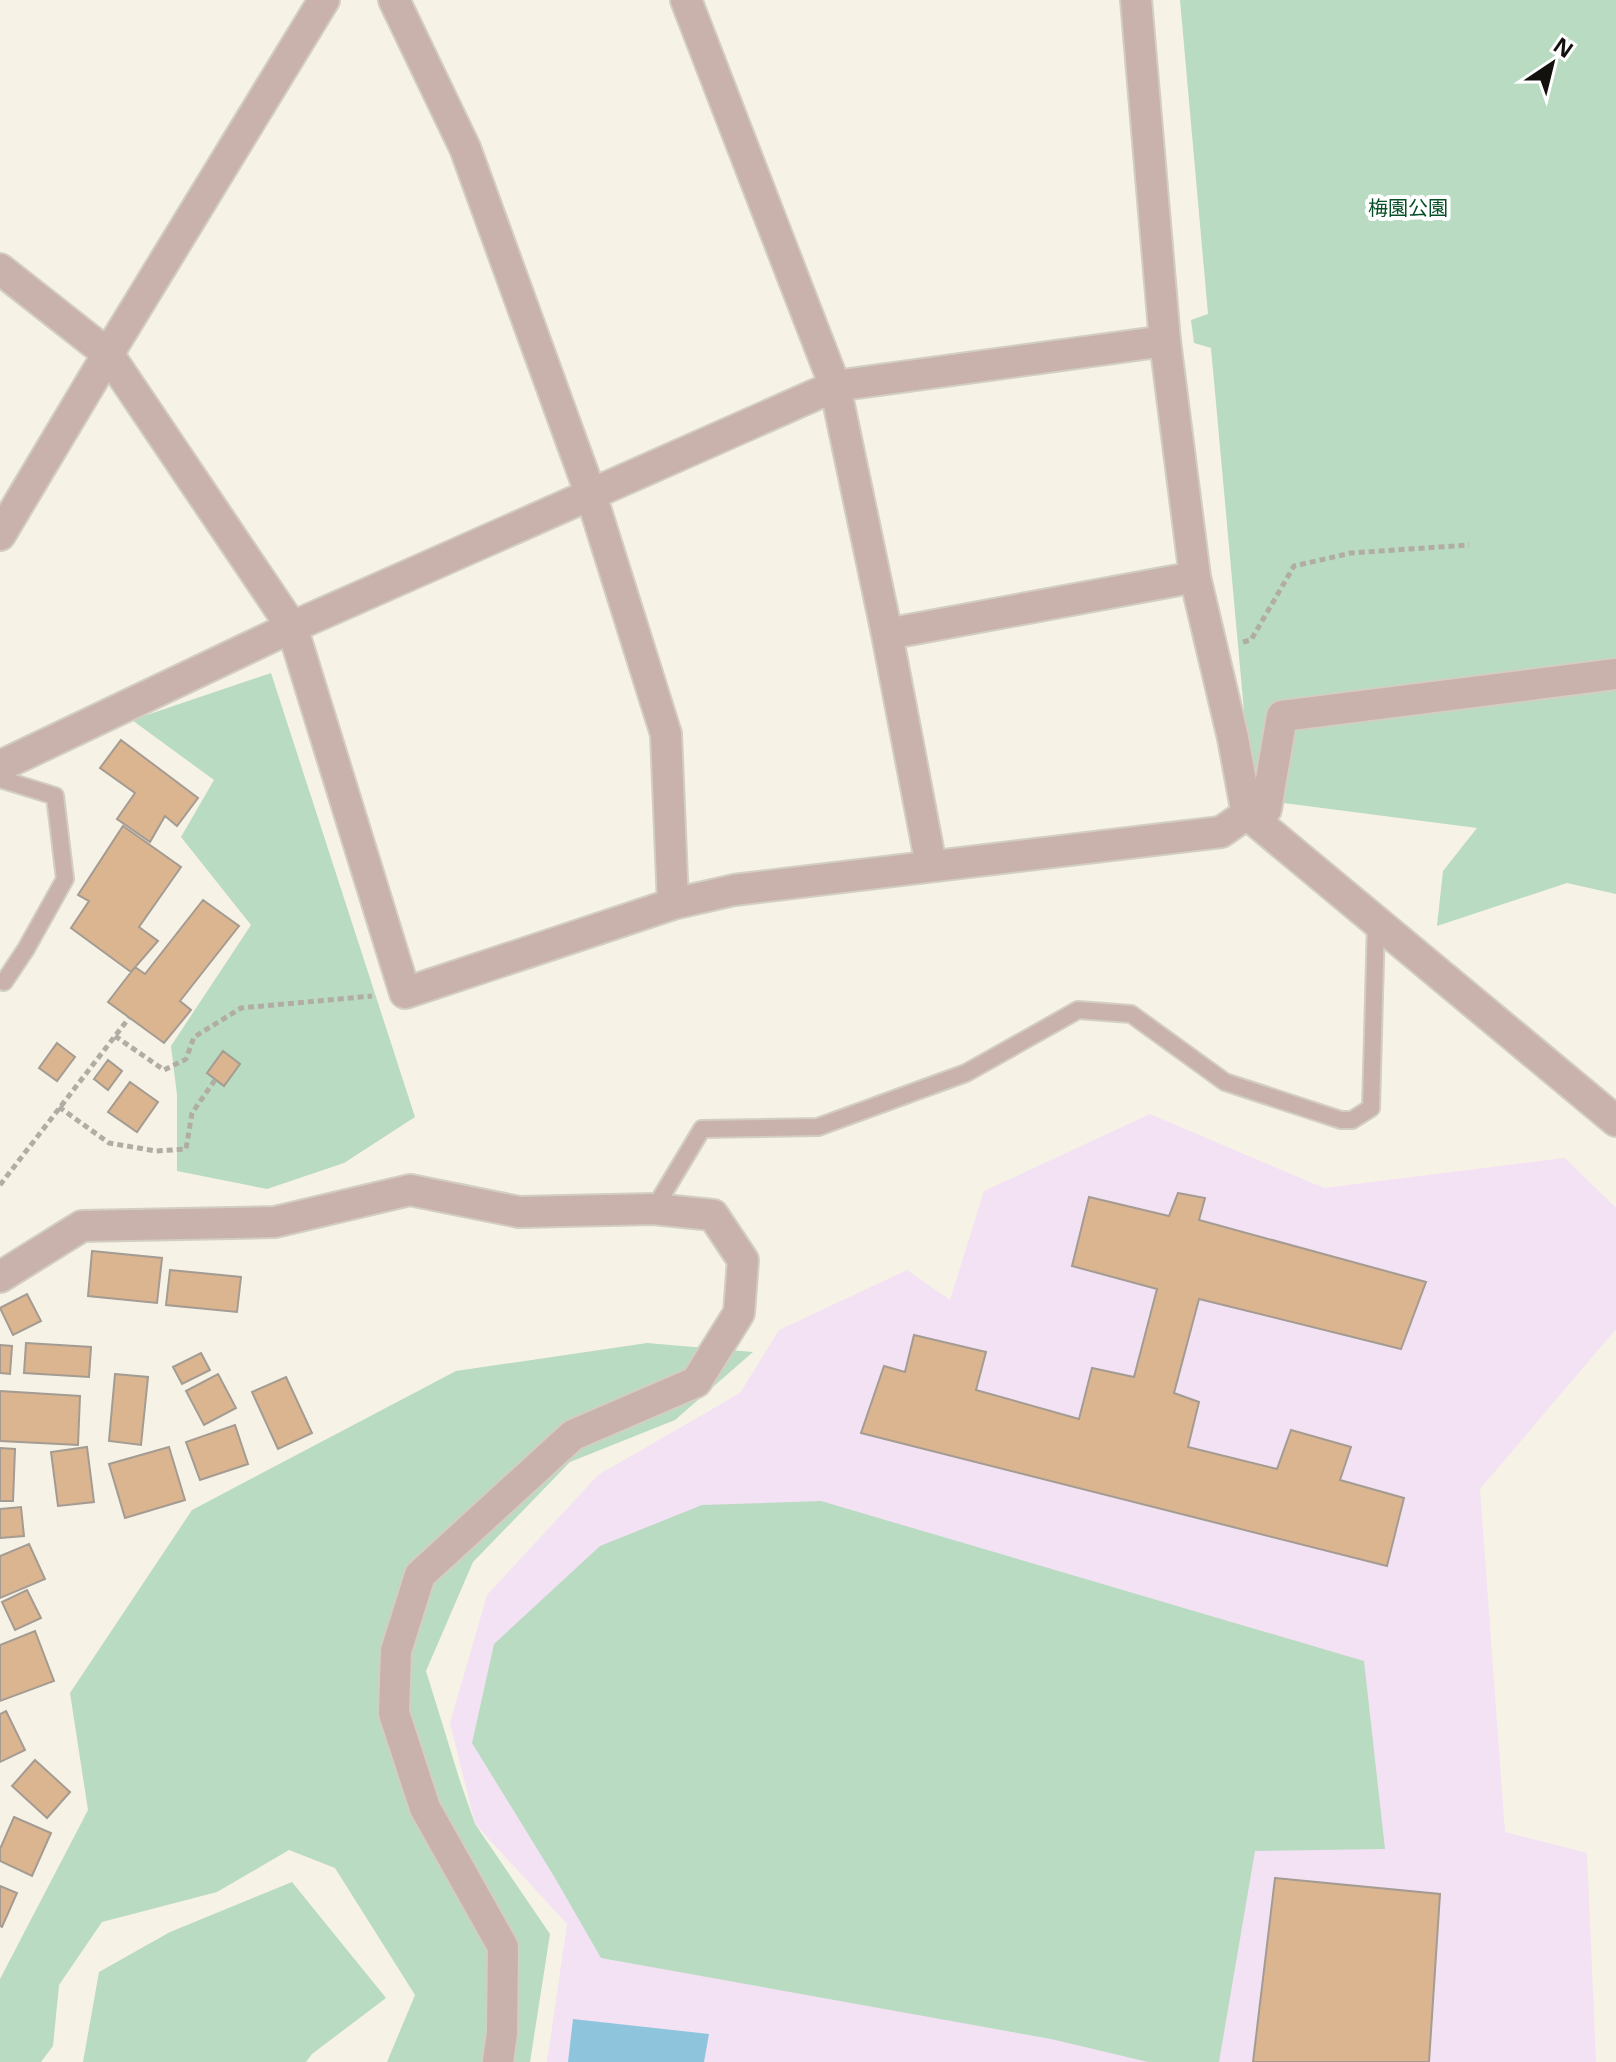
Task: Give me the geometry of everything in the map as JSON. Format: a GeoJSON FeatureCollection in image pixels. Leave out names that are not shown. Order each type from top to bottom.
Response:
{"type":"FeatureCollection","features":[{"type":"Feature","properties":{"kind":"street"},"geometry":{"type":"LineString","coordinates":[[0,535],[324,0]]}},
{"type":"Feature","properties":{"kind":"street"},"geometry":{"type":"LineString","coordinates":[[394,0],[465,148],[591,495],[666,734],[673,904]]}},
{"type":"Feature","properties":{"kind":"street"},"geometry":{"type":"LineString","coordinates":[[686,0],[835,386],[931,865]]}},
{"type":"Feature","properties":{"kind":"street"},"geometry":{"type":"LineString","coordinates":[[1136,0],[1165,341],[1195,577],[1233,738],[1247,814],[1616,1121]]}},
{"type":"Feature","properties":{"kind":"street"},"geometry":{"type":"LineString","coordinates":[[0,269],[108,354],[292,627],[405,993],[673,904],[734,890],[1221,832],[1247,814],[1266,809],[1282,716],[1616,674]]}},
{"type":"Feature","properties":{"kind":"street"},"geometry":{"type":"LineString","coordinates":[[0,766],[292,627],[835,386],[1165,341]]}},
{"type":"Feature","properties":{"kind":"street"},"geometry":{"type":"LineString","coordinates":[[887,634],[1195,577]]}},
{"type":"Feature","properties":{"kind":"street"},"geometry":{"type":"LineString","coordinates":[[0,1277],[82,1226],[275,1222],[410,1190],[519,1212],[654,1209],[713,1215],[743,1260],[739,1313],[696,1382],[573,1435],[420,1575],[396,1651],[394,1713],[425,1808],[503,1947],[502,2033],[498,2062]]}},
{"type":"Feature","properties":{"kind":"lane"},"geometry":{"type":"LineString","coordinates":[[0,779],[55,796],[65,879],[4,982]]}},
{"type":"Feature","properties":{"kind":"lane"},"geometry":{"type":"LineString","coordinates":[[654,1209],[702,1129],[818,1127],[966,1073],[1078,1010],[1131,1014],[1225,1082],[1341,1120],[1352,1120],[1371,1108],[1376,923]]}},
{"type":"Feature","properties":{"kind":"path"},"geometry":{"type":"LineString","coordinates":[[1212,647],[1251,640],[1294,566],[1351,553],[1469,545]]}},
{"type":"Feature","properties":{"kind":"path"},"geometry":{"type":"LineString","coordinates":[[115,1036],[164,1070],[186,1059],[194,1037],[241,1008],[405,993]]}},
{"type":"Feature","properties":{"kind":"path"},"geometry":{"type":"LineString","coordinates":[[0,1185],[129,1018]]}},
{"type":"Feature","properties":{"kind":"path"},"geometry":{"type":"LineString","coordinates":[[59,1107],[109,1143],[156,1151],[186,1149],[192,1113],[215,1080]]}},
{"type":"Feature","properties":{"kind":"shaded area"},"geometry":{"type":"Polygon","coordinates":[[[1150,1114],[1324,1188],[1565,1158],[1616,1208],[1616,1329],[1480,1489],[1505,1832],[1587,1853],[1596,2062],[547,2062],[567,1924],[475,1824],[450,1723],[487,1595],[598,1475],[740,1393],[779,1330],[907,1270],[950,1300],[984,1191],[1150,1114]]]}},
{"type":"Feature","properties":{"kind":"green space","name":"梅園公園"},"geometry":{"type":"Polygon","coordinates":[[[1180,0],[1616,0],[1616,894],[1567,883],[1437,926],[1443,871],[1477,828],[1252,799],[1211,348],[1194,343],[1191,320],[1208,314],[1180,0]]]}},
{"type":"Feature","properties":{"kind":"green space"},"geometry":{"type":"Polygon","coordinates":[[[271,673],[415,1117],[344,1163],[267,1189],[177,1171],[177,1095],[171,1046],[251,925],[181,837],[214,780],[132,720],[271,673]]]}},
{"type":"Feature","properties":{"kind":"green space"},"geometry":{"type":"Polygon","coordinates":[[[647,1343],[753,1352],[675,1420],[570,1462],[473,1562],[426,1671],[475,1824],[550,1934],[530,2062],[387,2062],[415,1995],[335,1868],[289,1850],[217,1892],[102,1922],[59,1985],[53,2046],[41,2062],[0,2062],[0,1979],[88,1810],[70,1693],[192,1510],[456,1371],[647,1343]]]}},
{"type":"Feature","properties":{"kind":"green space"},"geometry":{"type":"Polygon","coordinates":[[[821,1501],[1364,1661],[1385,1849],[1255,1851],[1219,2062],[1148,2062],[1051,2039],[601,1958],[472,1743],[494,1644],[600,1546],[702,1505],[821,1501]]]}},
{"type":"Feature","properties":{"kind":"green space"},"geometry":{"type":"Polygon","coordinates":[[[292,1882],[386,1998],[312,2054],[306,2062],[83,2062],[99,1972],[170,1932],[292,1882]]]}},
{"type":"Feature","properties":{"kind":"water"},"geometry":{"type":"Polygon","coordinates":[[[573,2019],[709,2034],[704,2062],[568,2062],[573,2019]]]}},
{"type":"Feature","properties":{"kind":"building"},"geometry":{"type":"Polygon","coordinates":[[[121,740],[198,798],[177,826],[165,816],[150,842],[117,819],[135,793],[100,768],[121,740]]]}},
{"type":"Feature","properties":{"kind":"building"},"geometry":{"type":"Polygon","coordinates":[[[123,826],[181,867],[139,927],[158,941],[131,972],[71,928],[89,901],[78,895],[123,826]]]}},
{"type":"Feature","properties":{"kind":"building"},"geometry":{"type":"Polygon","coordinates":[[[203,900],[239,926],[180,1001],[191,1010],[164,1043],[108,1002],[135,967],[145,974],[203,900]]]}},
{"type":"Feature","properties":{"kind":"building"},"geometry":{"type":"Polygon","coordinates":[[[57,1043],[75,1057],[57,1081],[39,1068],[57,1043]]]}},
{"type":"Feature","properties":{"kind":"building"},"geometry":{"type":"Polygon","coordinates":[[[223,1051],[240,1064],[224,1086],[207,1073],[223,1051]]]}},
{"type":"Feature","properties":{"kind":"building"},"geometry":{"type":"Polygon","coordinates":[[[108,1060],[122,1071],[108,1090],[94,1079],[108,1060]]]}},
{"type":"Feature","properties":{"kind":"building"},"geometry":{"type":"Polygon","coordinates":[[[130,1082],[158,1102],[137,1132],[108,1112],[130,1082]]]}},
{"type":"Feature","properties":{"kind":"building"},"geometry":{"type":"Polygon","coordinates":[[[1178,1193],[1205,1198],[1199,1220],[1426,1282],[1401,1349],[1199,1299],[1174,1393],[1199,1402],[1188,1447],[1277,1469],[1291,1430],[1351,1447],[1340,1480],[1404,1498],[1387,1566],[861,1433],[884,1366],[905,1372],[914,1335],[986,1352],[976,1390],[1079,1419],[1092,1368],[1134,1377],[1157,1289],[1072,1266],[1089,1197],[1169,1216],[1178,1193]]]}},
{"type":"Feature","properties":{"kind":"building"},"geometry":{"type":"Polygon","coordinates":[[[92,1251],[162,1258],[157,1303],[88,1296],[92,1251]]]}},
{"type":"Feature","properties":{"kind":"building"},"geometry":{"type":"Polygon","coordinates":[[[170,1270],[241,1277],[237,1312],[166,1305],[170,1270]]]}},
{"type":"Feature","properties":{"kind":"building"},"geometry":{"type":"Polygon","coordinates":[[[27,1294],[41,1321],[13,1335],[0,1308],[27,1294]]]}},
{"type":"Feature","properties":{"kind":"building"},"geometry":{"type":"Polygon","coordinates":[[[26,1343],[91,1347],[89,1377],[24,1373],[26,1343]]]}},
{"type":"Feature","properties":{"kind":"building"},"geometry":{"type":"Polygon","coordinates":[[[0,1345],[12,1346],[10,1374],[0,1373],[0,1345]]]}},
{"type":"Feature","properties":{"kind":"building"},"geometry":{"type":"Polygon","coordinates":[[[201,1353],[210,1370],[182,1384],[173,1367],[201,1353]]]}},
{"type":"Feature","properties":{"kind":"building"},"geometry":{"type":"Polygon","coordinates":[[[115,1374],[148,1377],[141,1445],[109,1441],[115,1374]]]}},
{"type":"Feature","properties":{"kind":"building"},"geometry":{"type":"Polygon","coordinates":[[[218,1374],[236,1408],[204,1425],[186,1391],[218,1374]]]}},
{"type":"Feature","properties":{"kind":"building"},"geometry":{"type":"Polygon","coordinates":[[[286,1377],[312,1433],[278,1449],[252,1392],[286,1377]]]}},
{"type":"Feature","properties":{"kind":"building"},"geometry":{"type":"Polygon","coordinates":[[[0,1391],[80,1396],[78,1445],[0,1441],[0,1391]]]}},
{"type":"Feature","properties":{"kind":"building"},"geometry":{"type":"Polygon","coordinates":[[[235,1425],[248,1464],[200,1480],[186,1442],[235,1425]]]}},
{"type":"Feature","properties":{"kind":"building"},"geometry":{"type":"Polygon","coordinates":[[[87,1447],[94,1502],[58,1506],[51,1452],[87,1447]]]}},
{"type":"Feature","properties":{"kind":"building"},"geometry":{"type":"Polygon","coordinates":[[[169,1447],[185,1500],[125,1518],[109,1464],[169,1447]]]}},
{"type":"Feature","properties":{"kind":"building"},"geometry":{"type":"Polygon","coordinates":[[[0,1448],[15,1449],[13,1501],[0,1501],[0,1448]]]}},
{"type":"Feature","properties":{"kind":"building"},"geometry":{"type":"Polygon","coordinates":[[[21,1507],[24,1536],[0,1538],[0,1509],[21,1507]]]}},
{"type":"Feature","properties":{"kind":"building"},"geometry":{"type":"Polygon","coordinates":[[[29,1544],[45,1579],[0,1598],[0,1556],[29,1544]]]}},
{"type":"Feature","properties":{"kind":"building"},"geometry":{"type":"Polygon","coordinates":[[[27,1590],[41,1618],[15,1630],[2,1602],[27,1590]]]}},
{"type":"Feature","properties":{"kind":"building"},"geometry":{"type":"Polygon","coordinates":[[[35,1631],[54,1681],[0,1701],[0,1645],[35,1631]]]}},
{"type":"Feature","properties":{"kind":"building"},"geometry":{"type":"Polygon","coordinates":[[[6,1711],[25,1750],[0,1762],[0,1714],[6,1711]]]}},
{"type":"Feature","properties":{"kind":"building"},"geometry":{"type":"Polygon","coordinates":[[[35,1760],[70,1792],[47,1818],[12,1786],[35,1760]]]}},
{"type":"Feature","properties":{"kind":"building"},"geometry":{"type":"Polygon","coordinates":[[[14,1817],[51,1833],[32,1876],[0,1861],[0,1849],[14,1817]]]}},
{"type":"Feature","properties":{"kind":"building"},"geometry":{"type":"Polygon","coordinates":[[[1275,1878],[1440,1894],[1429,2062],[1253,2062],[1275,1878]]]}},
{"type":"Feature","properties":{"kind":"building"},"geometry":{"type":"Polygon","coordinates":[[[0,1886],[17,1893],[2,1927],[0,1926],[0,1886]]]}}]}
